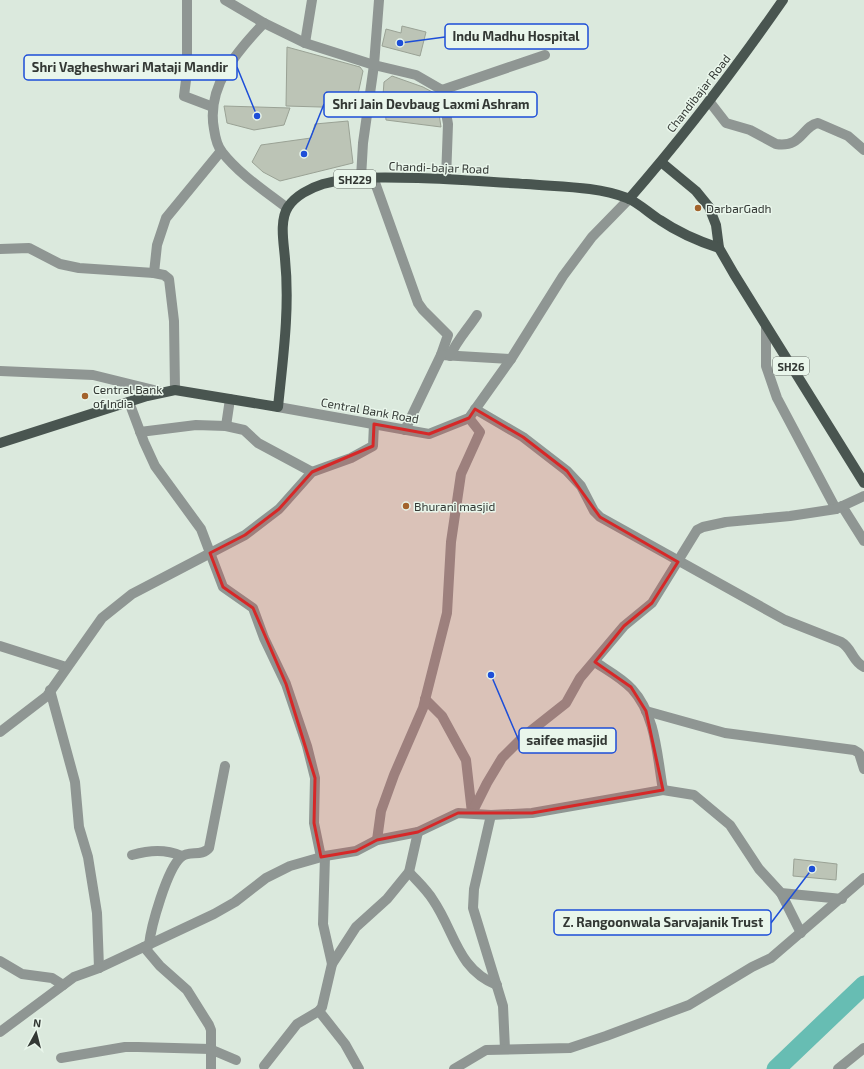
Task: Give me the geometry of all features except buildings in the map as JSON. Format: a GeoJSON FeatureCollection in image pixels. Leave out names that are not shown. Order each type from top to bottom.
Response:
{"type":"FeatureCollection","features":[{"type":"Feature","properties":{"kind":"main road","name":"Chandibajar Road"},"geometry":{"type":"LineString","coordinates":[[629,199],[661,162],[744,56],[783,0]]}},
{"type":"Feature","properties":{"kind":"main road","name":"SH26"},"geometry":{"type":"LineString","coordinates":[[661,162],[696,191],[709,207],[716,225],[720,248],[766,327],[864,483]]}},
{"type":"Feature","properties":{"kind":"main road","name":"Chandi-bajar Road"},"geometry":{"type":"LineString","coordinates":[[287,208],[298,197],[323,184],[373,177],[446,179],[584,189],[629,199]]}},
{"type":"Feature","properties":{"kind":"main road"},"geometry":{"type":"LineString","coordinates":[[629,199],[682,233],[695,240],[720,248]]}},
{"type":"Feature","properties":{"kind":"main road"},"geometry":{"type":"LineString","coordinates":[[278,407],[286,314],[287,278],[283,236],[284,218],[287,208]]}},
{"type":"Feature","properties":{"kind":"main road","name":"Central Bank Road"},"geometry":{"type":"LineString","coordinates":[[0,443],[162,392],[175,390],[278,407]]}},
{"type":"Feature","properties":{"kind":"street"},"geometry":{"type":"LineString","coordinates":[[187,0],[187,72],[184,96],[213,107]]}},
{"type":"Feature","properties":{"kind":"street"},"geometry":{"type":"LineString","coordinates":[[225,0],[264,23],[305,43],[374,65],[416,75],[442,90],[545,55]]}},
{"type":"Feature","properties":{"kind":"street"},"geometry":{"type":"LineString","coordinates":[[305,43],[312,0]]}},
{"type":"Feature","properties":{"kind":"street"},"geometry":{"type":"LineString","coordinates":[[361,178],[363,143],[374,65],[379,0]]}},
{"type":"Feature","properties":{"kind":"street"},"geometry":{"type":"LineString","coordinates":[[264,23],[246,41],[232,61],[218,86],[213,107],[213,124],[221,151],[249,178],[287,208]]}},
{"type":"Feature","properties":{"kind":"street"},"geometry":{"type":"LineString","coordinates":[[442,90],[448,124],[446,179]]}},
{"type":"Feature","properties":{"kind":"street"},"geometry":{"type":"LineString","coordinates":[[709,101],[726,123],[750,130],[776,144],[781,145],[797,140],[810,127],[818,123],[848,136],[864,150]]}},
{"type":"Feature","properties":{"kind":"street"},"geometry":{"type":"LineString","coordinates":[[154,272],[157,245],[166,218],[221,151]]}},
{"type":"Feature","properties":{"kind":"street"},"geometry":{"type":"LineString","coordinates":[[373,177],[418,303],[448,335],[446,355]]}},
{"type":"Feature","properties":{"kind":"street"},"geometry":{"type":"LineString","coordinates":[[472,414],[511,359],[563,276],[588,243],[629,199]]}},
{"type":"Feature","properties":{"kind":"street"},"geometry":{"type":"LineString","coordinates":[[0,249],[29,248],[34,249],[52,261],[79,268],[154,272],[164,275],[169,279],[174,321],[175,390]]}},
{"type":"Feature","properties":{"kind":"street"},"geometry":{"type":"LineString","coordinates":[[405,430],[446,355],[457,340],[464,335],[477,315]]}},
{"type":"Feature","properties":{"kind":"street"},"geometry":{"type":"LineString","coordinates":[[766,327],[766,366],[777,398],[839,508],[864,541]]}},
{"type":"Feature","properties":{"kind":"street"},"geometry":{"type":"LineString","coordinates":[[446,355],[511,359]]}},
{"type":"Feature","properties":{"kind":"street"},"geometry":{"type":"LineString","coordinates":[[0,371],[93,374],[162,392]]}},
{"type":"Feature","properties":{"kind":"street"},"geometry":{"type":"LineString","coordinates":[[226,426],[230,399]]}},
{"type":"Feature","properties":{"kind":"street"},"geometry":{"type":"LineString","coordinates":[[129,402],[140,432],[156,466],[200,529],[223,587],[253,608],[264,638],[286,684],[307,746],[315,778],[314,823],[323,857],[323,924],[332,964]]}},
{"type":"Feature","properties":{"kind":"street","name":"Central Bank Road"},"geometry":{"type":"LineString","coordinates":[[278,407],[429,434],[472,414]]}},
{"type":"Feature","properties":{"kind":"street"},"geometry":{"type":"LineString","coordinates":[[472,414],[523,437],[567,471],[581,486],[594,511],[600,517],[678,562],[786,620],[841,642],[848,647],[856,661],[864,667]]}},
{"type":"Feature","properties":{"kind":"street"},"geometry":{"type":"LineString","coordinates":[[377,840],[381,810],[425,699],[447,613],[451,542],[461,474],[480,432],[472,414]]}},
{"type":"Feature","properties":{"kind":"street"},"geometry":{"type":"LineString","coordinates":[[0,732],[47,696],[102,618],[132,594],[245,535],[280,509],[312,472],[351,458],[373,446],[374,424]]}},
{"type":"Feature","properties":{"kind":"street"},"geometry":{"type":"LineString","coordinates":[[140,432],[196,425],[226,426],[244,430],[258,444],[312,472]]}},
{"type":"Feature","properties":{"kind":"street"},"geometry":{"type":"LineString","coordinates":[[472,813],[502,758],[523,737],[566,703],[580,678],[624,626],[652,603],[697,530],[703,527],[726,522],[790,516],[839,508],[864,496]]}},
{"type":"Feature","properties":{"kind":"street"},"geometry":{"type":"LineString","coordinates":[[0,646],[66,667]]}},
{"type":"Feature","properties":{"kind":"street"},"geometry":{"type":"LineString","coordinates":[[595,662],[631,687],[646,711],[653,734],[663,790]]}},
{"type":"Feature","properties":{"kind":"street"},"geometry":{"type":"LineString","coordinates":[[50,690],[75,782],[79,827],[88,856],[97,913],[99,968]]}},
{"type":"Feature","properties":{"kind":"street"},"geometry":{"type":"LineString","coordinates":[[425,699],[442,716],[466,760],[472,813]]}},
{"type":"Feature","properties":{"kind":"street"},"geometry":{"type":"LineString","coordinates":[[646,711],[725,733],[854,750],[859,753],[864,769]]}},
{"type":"Feature","properties":{"kind":"street"},"geometry":{"type":"LineString","coordinates":[[132,855],[152,850],[170,851],[182,856],[204,853],[210,848],[225,766]]}},
{"type":"Feature","properties":{"kind":"street"},"geometry":{"type":"LineString","coordinates":[[0,1032],[74,977],[99,968],[214,914],[235,902],[266,878],[290,866],[323,857],[356,851],[377,840],[418,832],[458,813],[491,815],[532,813],[663,790],[694,795],[730,825],[759,869],[781,893],[800,933]]}},
{"type":"Feature","properties":{"kind":"street"},"geometry":{"type":"LineString","coordinates":[[491,815],[474,889],[473,908],[503,1006],[505,1049]]}},
{"type":"Feature","properties":{"kind":"street"},"geometry":{"type":"LineString","coordinates":[[264,1066],[297,1024],[319,1011],[325,1001],[332,964],[356,927],[387,899],[409,872],[418,832]]}},
{"type":"Feature","properties":{"kind":"street"},"geometry":{"type":"LineString","coordinates":[[146,946],[168,879],[182,856]]}},
{"type":"Feature","properties":{"kind":"street"},"geometry":{"type":"LineString","coordinates":[[409,872],[433,899],[469,966],[482,979],[497,985]]}},
{"type":"Feature","properties":{"kind":"street"},"geometry":{"type":"LineString","coordinates":[[454,1069],[486,1050],[570,1048],[689,1005],[752,967],[771,958],[842,899],[864,878]]}},
{"type":"Feature","properties":{"kind":"street"},"geometry":{"type":"LineString","coordinates":[[781,893],[842,899]]}},
{"type":"Feature","properties":{"kind":"street"},"geometry":{"type":"LineString","coordinates":[[146,946],[160,966],[187,990],[209,1025],[211,1030],[211,1069]]}},
{"type":"Feature","properties":{"kind":"street"},"geometry":{"type":"LineString","coordinates":[[0,960],[25,975],[52,978],[63,985]]}},
{"type":"Feature","properties":{"kind":"street"},"geometry":{"type":"LineString","coordinates":[[319,1011],[345,1044],[359,1069]]}},
{"type":"Feature","properties":{"kind":"street"},"geometry":{"type":"LineString","coordinates":[[61,1058],[125,1047],[210,1049],[236,1060]]}},
{"type":"Feature","properties":{"kind":"street"},"geometry":{"type":"LineString","coordinates":[[838,1069],[864,1048]]}},
{"type":"Feature","properties":{"kind":"highlighted area"},"geometry":{"type":"Polygon","coordinates":[[[475,409],[523,437],[567,471],[600,517],[678,562],[652,603],[624,626],[595,662],[631,687],[646,711],[663,790],[532,813],[458,813],[418,832],[377,840],[356,851],[321,857],[314,823],[315,778],[286,684],[253,608],[223,587],[210,553],[245,535],[279,509],[312,472],[373,446],[374,424],[429,434],[469,418],[475,409]]]}},
{"type":"Feature","properties":{"kind":"waterway"},"geometry":{"type":"LineString","coordinates":[[776,1069],[864,985]]}},
{"type":"Feature","properties":{"kind":"place","name":"Indu Madhu Hospital"},"geometry":{"type":"Point","coordinates":[400,43]}},
{"type":"Feature","properties":{"kind":"place","name":"Shri Vagheshwari Mataji Mandir"},"geometry":{"type":"Point","coordinates":[257,116]}},
{"type":"Feature","properties":{"kind":"place","name":"Shri Jain Devbaug Laxmi Ashram"},"geometry":{"type":"Point","coordinates":[304,154]}},
{"type":"Feature","properties":{"kind":"place","name":"DarbarGadh"},"geometry":{"type":"Point","coordinates":[698,208]}},
{"type":"Feature","properties":{"kind":"place","name":"Central Bank of India"},"geometry":{"type":"Point","coordinates":[85,396]}},
{"type":"Feature","properties":{"kind":"place","name":"Bhurani masjid"},"geometry":{"type":"Point","coordinates":[406,506]}},
{"type":"Feature","properties":{"kind":"place","name":"saifee masjid"},"geometry":{"type":"Point","coordinates":[491,675]}},
{"type":"Feature","properties":{"kind":"place","name":"Z. Rangoonwala Sarvajanik Trust"},"geometry":{"type":"Point","coordinates":[812,869]}}]}
